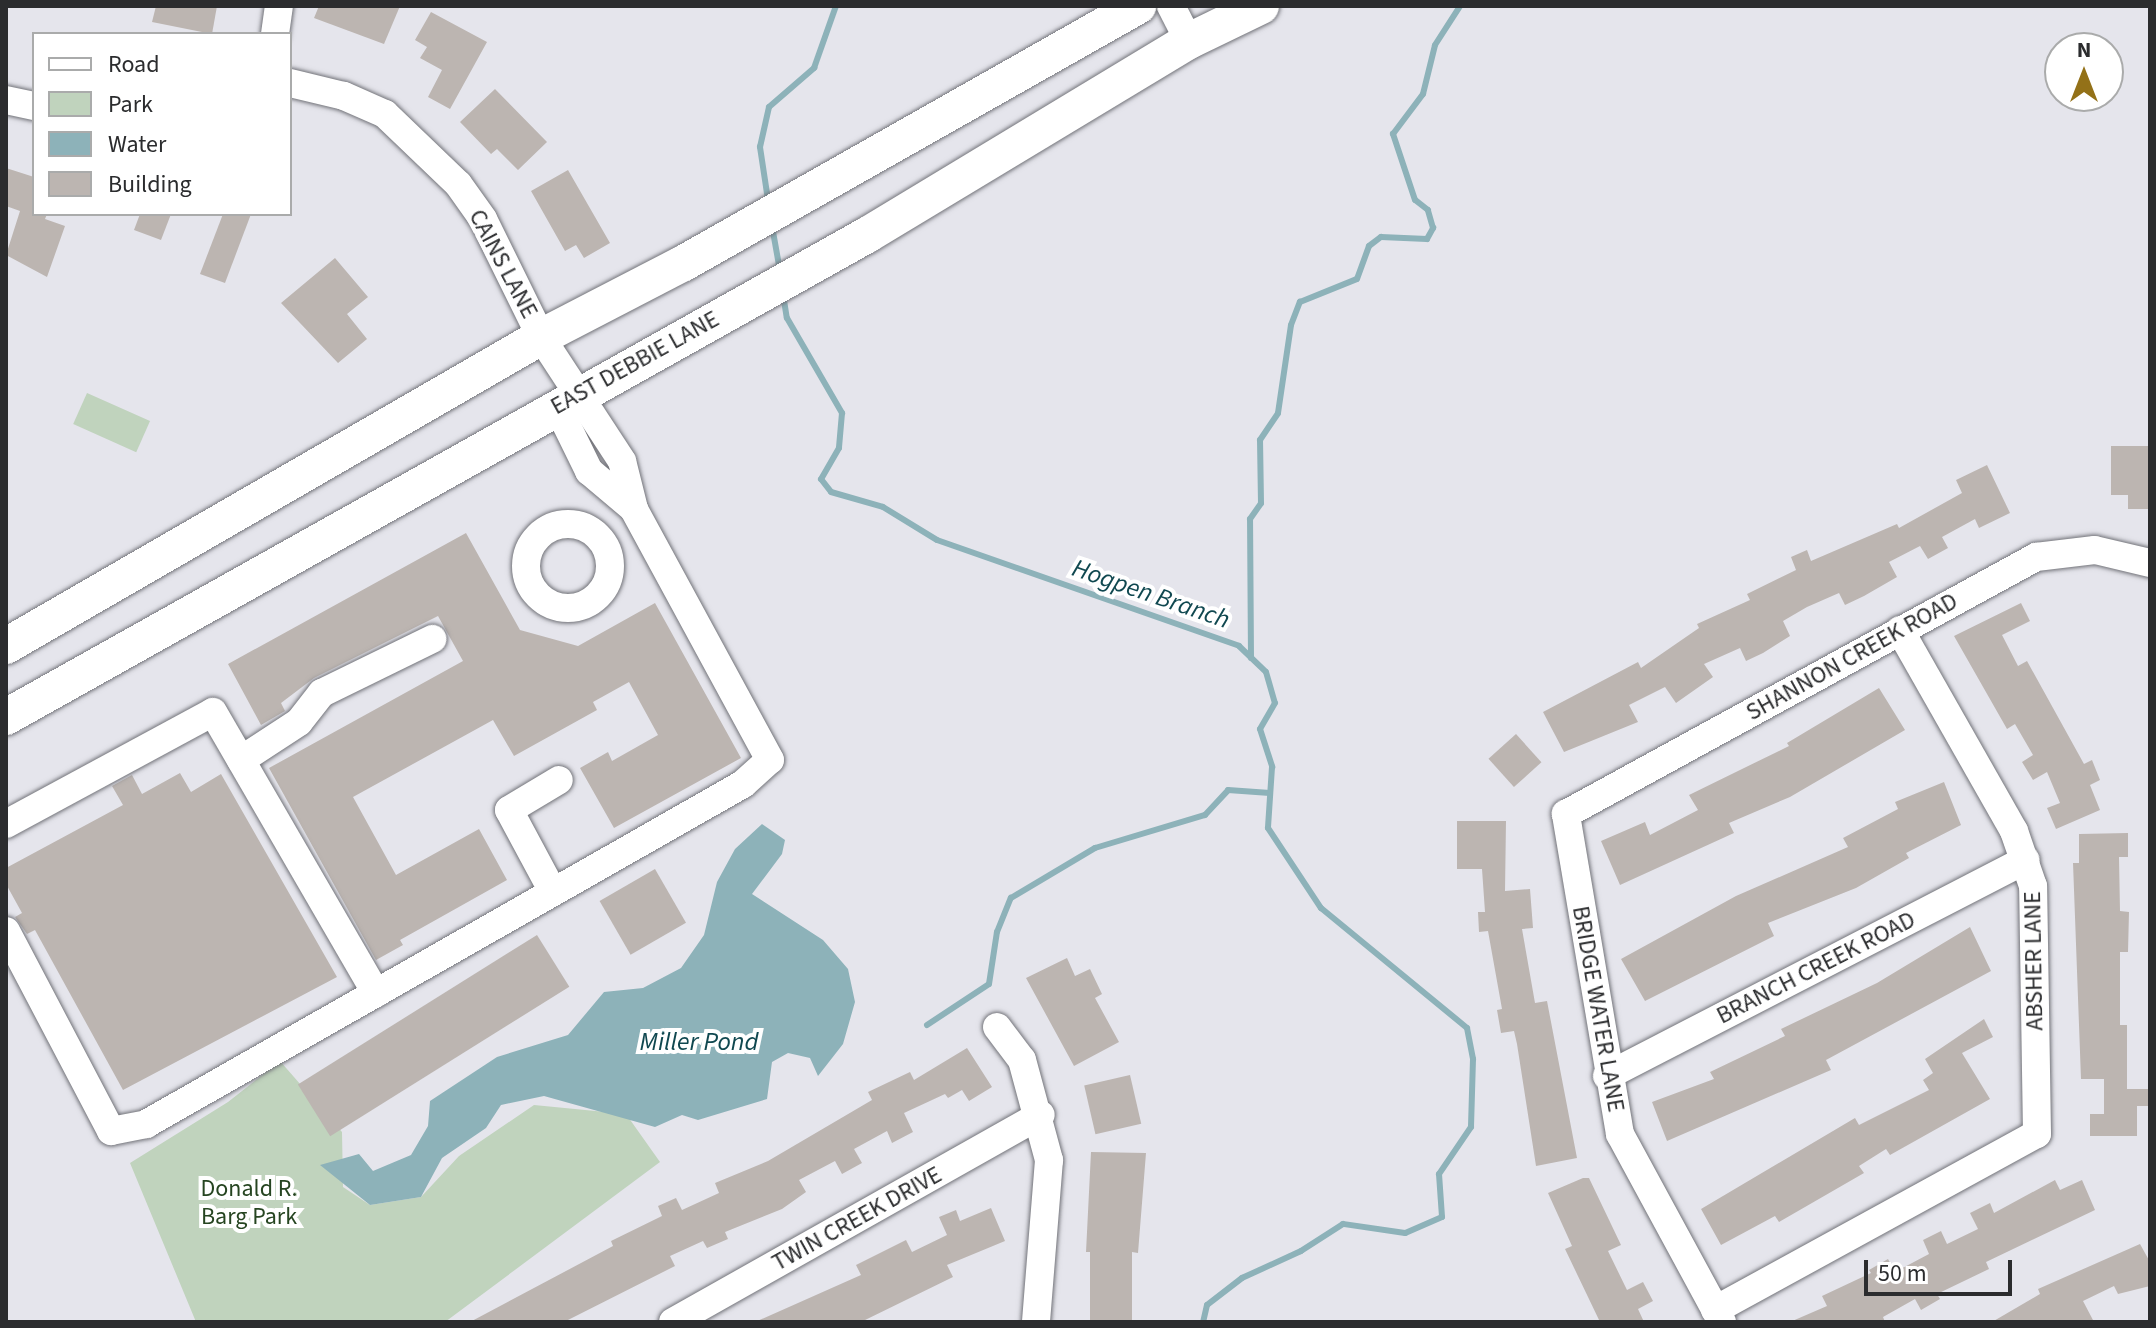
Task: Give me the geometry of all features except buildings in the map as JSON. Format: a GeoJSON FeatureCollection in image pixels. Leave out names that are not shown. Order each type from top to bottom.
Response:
{"type":"FeatureCollection","features":[{"type":"Feature","properties":{"kind":"main road"},"geometry":{"type":"LineString","coordinates":[[6,646],[541,337],[684,263],[1138,6]]}},
{"type":"Feature","properties":{"kind":"main road","name":"EAST DEBBIE LANE"},"geometry":{"type":"LineString","coordinates":[[6,717],[867,235],[1189,41],[1261,6]]}},
{"type":"Feature","properties":{"kind":"street"},"geometry":{"type":"LineString","coordinates":[[275,32],[279,6]]}},
{"type":"Feature","properties":{"kind":"street"},"geometry":{"type":"LineString","coordinates":[[1171,6],[1189,41]]}},
{"type":"Feature","properties":{"kind":"street","name":"CAINS LANE"},"geometry":{"type":"LineString","coordinates":[[292,83],[344,96],[385,114],[458,184],[483,219],[541,337],[577,395],[591,408],[622,461],[634,509],[770,760],[743,784],[553,892]]}},
{"type":"Feature","properties":{"kind":"street"},"geometry":{"type":"LineString","coordinates":[[6,100],[32,106]]}},
{"type":"Feature","properties":{"kind":"street"},"geometry":{"type":"LineString","coordinates":[[597,535],[634,509]]}},
{"type":"Feature","properties":{"kind":"street","name":"SHANNON CREEK ROAD"},"geometry":{"type":"LineString","coordinates":[[1566,814],[2036,557],[2095,550],[2150,563]]}},
{"type":"Feature","properties":{"kind":"street","name":"ABSHER LANE"},"geometry":{"type":"LineString","coordinates":[[1719,1316],[2037,1134],[2033,886],[2014,831],[1900,630]]}},
{"type":"Feature","properties":{"kind":"street"},"geometry":{"type":"LineString","coordinates":[[241,760],[299,722],[322,693],[432,639]]}},
{"type":"Feature","properties":{"kind":"street"},"geometry":{"type":"LineString","coordinates":[[6,824],[213,712],[376,993]]}},
{"type":"Feature","properties":{"kind":"street"},"geometry":{"type":"LineString","coordinates":[[6,931],[111,1131],[146,1124],[553,892],[509,810],[559,780]]}},
{"type":"Feature","properties":{"kind":"street","name":"BRIDGE WATER LANE"},"geometry":{"type":"LineString","coordinates":[[1566,814],[1607,1076],[1620,1134],[1719,1316]]}},
{"type":"Feature","properties":{"kind":"street","name":"BRANCH CREEK ROAD"},"geometry":{"type":"LineString","coordinates":[[1607,1076],[2025,860]]}},
{"type":"Feature","properties":{"kind":"street"},"geometry":{"type":"LineString","coordinates":[[997,1027],[1022,1060],[1041,1115],[1049,1160],[1036,1322]]}},
{"type":"Feature","properties":{"kind":"street","name":"TWIN CREEK DRIVE"},"geometry":{"type":"LineString","coordinates":[[673,1322],[1041,1115]]}},
{"type":"Feature","properties":{"kind":"green space"},"geometry":{"type":"Polygon","coordinates":[[[87,393],[150,421],[136,452],[73,424],[87,393]]]}},
{"type":"Feature","properties":{"kind":"green space","name":"Donald R. Barg Park"},"geometry":{"type":"Polygon","coordinates":[[[280,1061],[342,1132],[343,1187],[370,1205],[421,1197],[459,1156],[534,1105],[626,1114],[660,1162],[445,1322],[196,1322],[130,1163],[228,1102],[280,1061]]]}},
{"type":"Feature","properties":{"kind":"water","name":"Miller Pond"},"geometry":{"type":"Polygon","coordinates":[[[762,824],[785,840],[782,854],[752,894],[823,940],[848,969],[855,1002],[843,1044],[818,1076],[810,1058],[788,1053],[772,1062],[767,1099],[698,1120],[682,1115],[655,1127],[544,1096],[501,1105],[486,1128],[442,1158],[421,1197],[370,1205],[320,1165],[359,1154],[373,1171],[411,1155],[428,1126],[430,1101],[497,1057],[568,1035],[604,992],[643,988],[681,968],[704,935],[717,882],[735,849],[762,824]]]}},
{"type":"Feature","properties":{"kind":"waterway","name":"Hogpen Branch"},"geometry":{"type":"LineString","coordinates":[[768,200],[760,147],[769,107],[814,68],[836,6]]}},
{"type":"Feature","properties":{"kind":"waterway"},"geometry":{"type":"LineString","coordinates":[[1251,658],[1250,519],[1261,503],[1260,440],[1278,413],[1291,325],[1300,302],[1357,279],[1369,246],[1381,237],[1427,239],[1433,228],[1428,210],[1415,200],[1393,134],[1423,94],[1435,45],[1460,6]]}},
{"type":"Feature","properties":{"kind":"waterway","name":"Hogpen Branch"},"geometry":{"type":"LineString","coordinates":[[772,226],[780,271]]}},
{"type":"Feature","properties":{"kind":"waterway","name":"Hogpen Branch"},"geometry":{"type":"LineString","coordinates":[[783,294],[787,318],[842,413],[839,448],[821,479],[831,492],[883,507],[937,540],[1239,646],[1266,672],[1275,703],[1260,729],[1272,767],[1268,828],[1321,908],[1467,1028],[1473,1059],[1471,1127],[1439,1174],[1442,1217],[1405,1233],[1343,1224],[1301,1251],[1242,1278],[1207,1305],[1203,1322]]}},
{"type":"Feature","properties":{"kind":"waterway"},"geometry":{"type":"LineString","coordinates":[[927,1025],[989,984],[997,932],[1011,898],[1095,848],[1205,815],[1228,790],[1270,793]]}}]}
